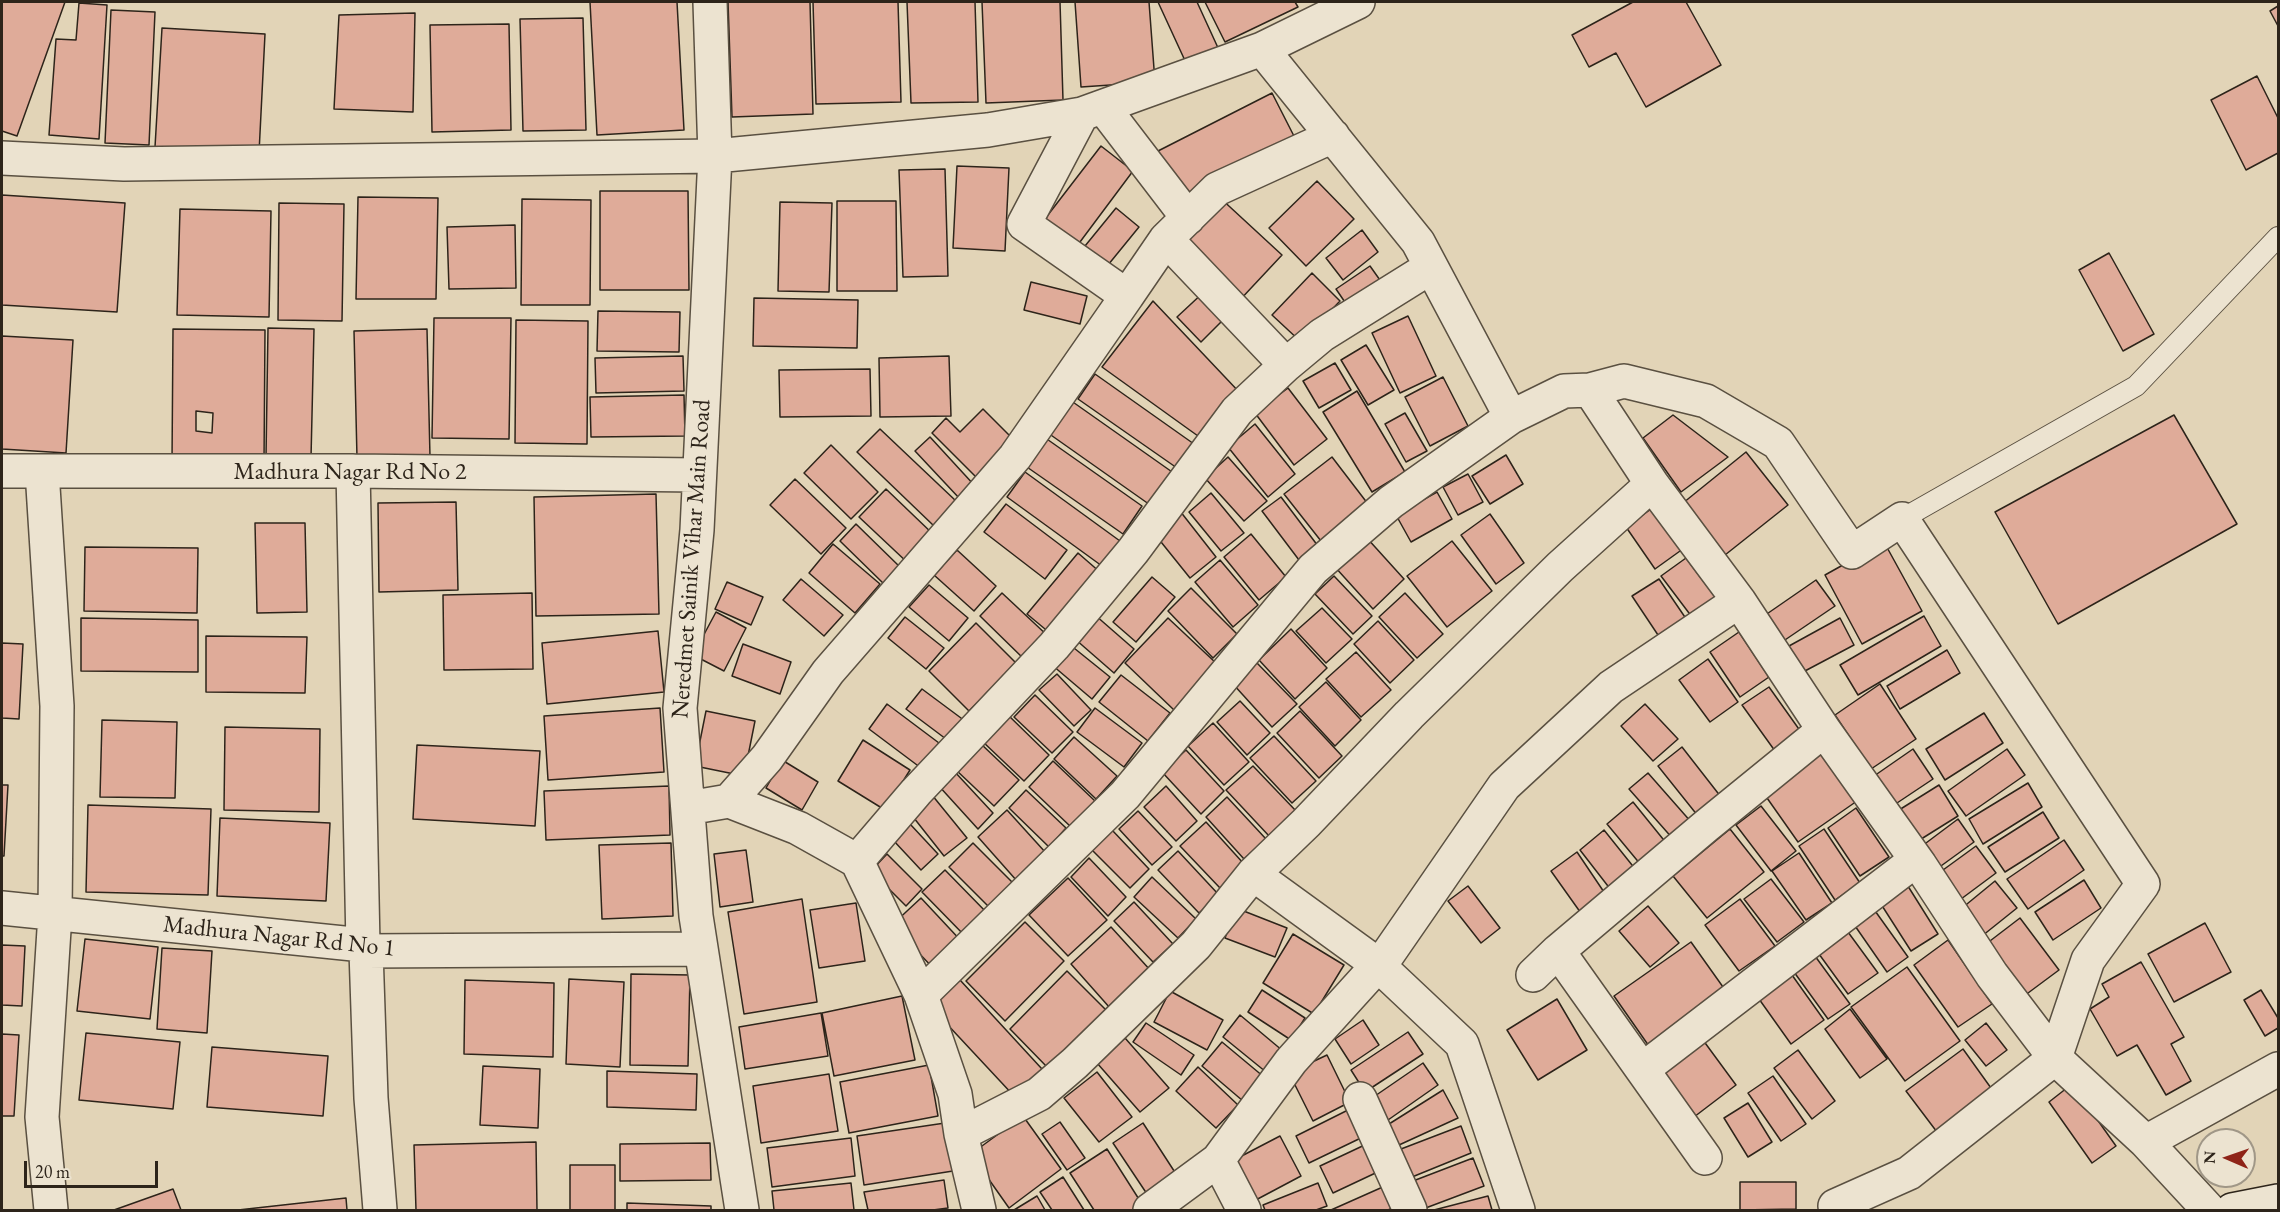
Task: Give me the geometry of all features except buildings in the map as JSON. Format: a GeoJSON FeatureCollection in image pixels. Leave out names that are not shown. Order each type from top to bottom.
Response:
{"type":"FeatureCollection","features":[{"type":"Feature","properties":{"kind":"street","name":"Neredmet Sainik Vihar Main Road"},"geometry":{"type":"LineString","coordinates":[[710,2],[715,156],[697,530],[680,708],[700,949],[742,1210]]}},
{"type":"Feature","properties":{"kind":"street"},"geometry":{"type":"LineString","coordinates":[[2,158],[124,164],[715,156],[988,130],[1093,111],[1262,49],[1358,2]]}},
{"type":"Feature","properties":{"kind":"street"},"geometry":{"type":"LineString","coordinates":[[1262,49],[1418,242],[1511,417]]}},
{"type":"Feature","properties":{"kind":"street"},"geometry":{"type":"LineString","coordinates":[[1093,111],[1177,229],[1286,365]]}},
{"type":"Feature","properties":{"kind":"street"},"geometry":{"type":"LineString","coordinates":[[1093,111],[1024,224],[1127,296]]}},
{"type":"Feature","properties":{"kind":"street"},"geometry":{"type":"LineString","coordinates":[[729,801],[767,758],[828,672],[1015,457],[1127,296],[1177,229],[1217,189],[1333,136]]}},
{"type":"Feature","properties":{"kind":"street"},"geometry":{"type":"LineString","coordinates":[[856,861],[916,792],[1054,646],[1133,551],[1237,411],[1322,334],[1431,267]]}},
{"type":"Feature","properties":{"kind":"street"},"geometry":{"type":"LineString","coordinates":[[921,995],[1125,795],[1313,569],[1391,502],[1511,417],[1564,392],[1590,390],[1624,381],[1706,401],[1778,443],[1852,552],[1902,519],[2143,884],[2088,960],[2055,1058],[1909,1173],[1835,1206]]}},
{"type":"Feature","properties":{"kind":"street"},"geometry":{"type":"LineString","coordinates":[[1590,390],[1652,484],[1739,602],[1992,975],[2055,1058],[2146,1142],[2209,1210]]}},
{"type":"Feature","properties":{"kind":"street","name":"Madhura Nagar Rd No 2"},"geometry":{"type":"LineString","coordinates":[[2,471],[353,471],[699,475]]}},
{"type":"Feature","properties":{"kind":"street"},"geometry":{"type":"LineString","coordinates":[[42,471],[57,706],[55,914],[42,1117],[51,1210]]}},
{"type":"Feature","properties":{"kind":"street"},"geometry":{"type":"LineString","coordinates":[[353,471],[365,948],[371,1098],[380,1210]]}},
{"type":"Feature","properties":{"kind":"street"},"geometry":{"type":"LineString","coordinates":[[962,1134],[1039,1095],[1075,1063],[1196,945],[1253,874],[1306,823],[1409,715],[1560,567],[1652,484]]}},
{"type":"Feature","properties":{"kind":"street"},"geometry":{"type":"LineString","coordinates":[[1150,1210],[1218,1160],[1291,1060],[1388,954],[1504,786],[1611,687],[1739,602]]}},
{"type":"Feature","properties":{"kind":"street"},"geometry":{"type":"LineString","coordinates":[[1533,975],[1558,951],[1824,730]]}},
{"type":"Feature","properties":{"kind":"street"},"geometry":{"type":"LineString","coordinates":[[688,808],[729,801],[798,828],[856,861],[921,995],[955,1094],[979,1210]]}},
{"type":"Feature","properties":{"kind":"street"},"geometry":{"type":"LineString","coordinates":[[1643,1068],[1916,860]]}},
{"type":"Feature","properties":{"kind":"street"},"geometry":{"type":"LineString","coordinates":[[1253,874],[1377,964],[1462,1044],[1518,1210]]}},
{"type":"Feature","properties":{"kind":"street","name":"Madhura Nagar Rd No 1"},"geometry":{"type":"LineString","coordinates":[[2,908],[365,948],[700,949]]}},
{"type":"Feature","properties":{"kind":"street"},"geometry":{"type":"LineString","coordinates":[[1558,951],[1705,1158]]}},
{"type":"Feature","properties":{"kind":"street"},"geometry":{"type":"LineString","coordinates":[[2146,1142],[2278,1069]]}},
{"type":"Feature","properties":{"kind":"street"},"geometry":{"type":"LineString","coordinates":[[1360,1099],[1410,1210]]}},
{"type":"Feature","properties":{"kind":"street"},"geometry":{"type":"LineString","coordinates":[[1218,1160],[1244,1210]]}},
{"type":"Feature","properties":{"kind":"street"},"geometry":{"type":"LineString","coordinates":[[2232,1210],[2278,1201]]}},
{"type":"Feature","properties":{"kind":"lane"},"geometry":{"type":"LineString","coordinates":[[1902,519],[2136,386],[2278,237]]}}]}
